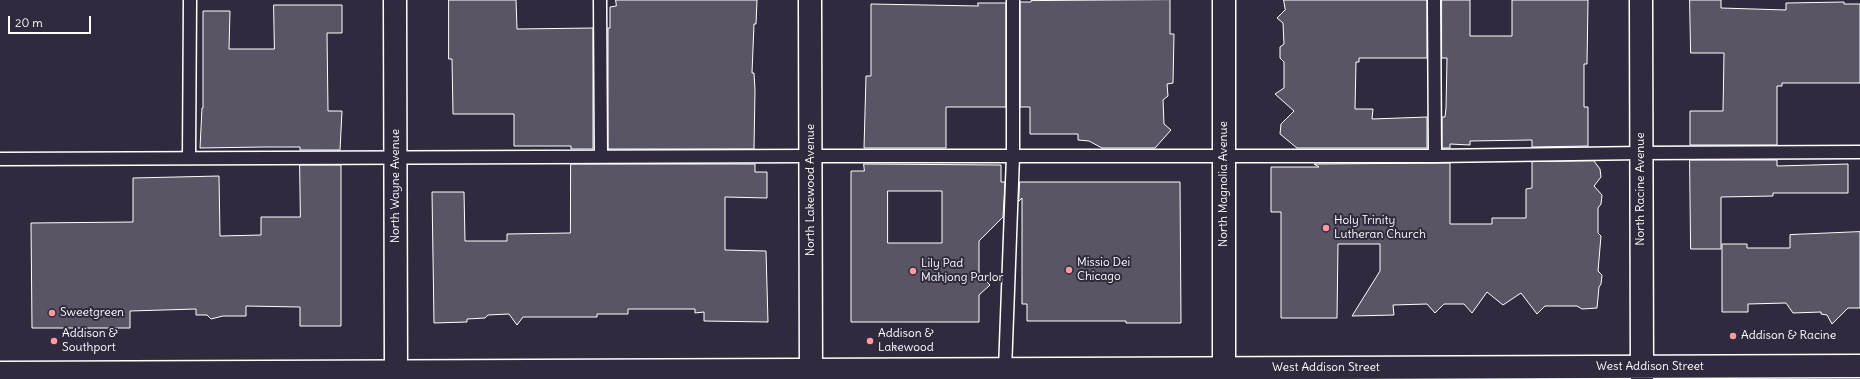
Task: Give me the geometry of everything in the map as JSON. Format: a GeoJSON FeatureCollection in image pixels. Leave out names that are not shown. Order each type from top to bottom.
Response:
{"type":"FeatureCollection","features":[{"type":"Feature","properties":{"kind":"street","name":"North Wayne Avenue"},"geometry":{"type":"LineString","coordinates":[[395,0],[396,372]]}},
{"type":"Feature","properties":{"kind":"street","name":"North Lakewood Avenue"},"geometry":{"type":"LineString","coordinates":[[810,0],[811,375]]}},
{"type":"Feature","properties":{"kind":"street","name":"North Magnolia Avenue"},"geometry":{"type":"LineString","coordinates":[[1224,0],[1224,369]]}},
{"type":"Feature","properties":{"kind":"street","name":"North Racine Avenue"},"geometry":{"type":"LineString","coordinates":[[1641,0],[1642,373]]}},
{"type":"Feature","properties":{"kind":"street","name":"West Addison Street"},"geometry":{"type":"LineString","coordinates":[[0,373],[195,376],[396,372],[811,375],[1005,370],[1224,369],[1642,373],[1860,366]]}},
{"type":"Feature","properties":{"kind":"lane"},"geometry":{"type":"LineString","coordinates":[[189,158],[190,0]]}},
{"type":"Feature","properties":{"kind":"lane"},"geometry":{"type":"LineString","coordinates":[[600,0],[601,157]]}},
{"type":"Feature","properties":{"kind":"lane"},"geometry":{"type":"LineString","coordinates":[[1005,370],[1012,156],[1013,0]]}},
{"type":"Feature","properties":{"kind":"lane"},"geometry":{"type":"LineString","coordinates":[[1434,0],[1434,156]]}},
{"type":"Feature","properties":{"kind":"lane"},"geometry":{"type":"LineString","coordinates":[[0,159],[810,156],[1434,156],[1860,152]]}},
{"type":"Feature","properties":{"kind":"building"},"geometry":{"type":"Polygon","coordinates":[[[449,0],[516,0],[517,29],[593,28],[593,149],[571,149],[571,146],[514,146],[514,114],[453,114],[452,59],[449,59],[449,0]]]}},
{"type":"Feature","properties":{"kind":"building"},"geometry":{"type":"Polygon","coordinates":[[[616,0],[757,0],[756,24],[754,24],[752,73],[754,73],[755,90],[754,149],[608,149],[608,28],[610,28],[610,7],[616,6],[616,0]]]}},
{"type":"Feature","properties":{"kind":"building"},"geometry":{"type":"Polygon","coordinates":[[[1170,0],[1170,34],[1174,34],[1173,83],[1167,84],[1168,96],[1163,100],[1164,124],[1171,130],[1155,148],[1102,148],[1089,141],[1078,140],[1078,134],[1030,134],[1030,107],[1020,107],[1020,2],[1170,0]]]}},
{"type":"Feature","properties":{"kind":"building"},"geometry":{"type":"Polygon","coordinates":[[[1284,0],[1427,0],[1427,58],[1359,58],[1359,62],[1356,62],[1355,109],[1373,109],[1372,119],[1427,117],[1427,148],[1297,148],[1280,134],[1281,124],[1294,111],[1275,94],[1284,88],[1284,62],[1280,58],[1280,47],[1284,44],[1283,23],[1277,18],[1285,10],[1284,0]]]}},
{"type":"Feature","properties":{"kind":"building"},"geometry":{"type":"Polygon","coordinates":[[[1442,0],[1470,0],[1470,36],[1512,36],[1512,0],[1588,0],[1587,64],[1584,64],[1584,107],[1588,107],[1588,146],[1532,147],[1532,140],[1470,141],[1470,145],[1450,144],[1450,148],[1442,148],[1442,117],[1445,117],[1446,108],[1447,58],[1442,58],[1442,0]]]}},
{"type":"Feature","properties":{"kind":"building"},"geometry":{"type":"Polygon","coordinates":[[[1690,0],[1721,0],[1721,8],[1786,10],[1786,3],[1844,2],[1844,4],[1860,4],[1860,83],[1782,83],[1782,86],[1777,86],[1777,145],[1690,145],[1690,111],[1723,111],[1724,53],[1691,53],[1690,0]]]}},
{"type":"Feature","properties":{"kind":"building"},"geometry":{"type":"Polygon","coordinates":[[[978,3],[1006,3],[1006,107],[946,107],[946,148],[864,148],[866,76],[871,76],[871,4],[978,6],[978,3]]]}},
{"type":"Feature","properties":{"kind":"building"},"geometry":{"type":"Polygon","coordinates":[[[274,5],[342,5],[342,33],[327,33],[328,111],[342,111],[340,150],[300,150],[300,147],[200,148],[203,108],[203,11],[230,11],[229,49],[274,49],[274,5]]]}},
{"type":"Feature","properties":{"kind":"building"},"geometry":{"type":"Polygon","coordinates":[[[1690,160],[1777,160],[1777,166],[1848,164],[1848,193],[1773,193],[1773,196],[1721,197],[1721,249],[1691,249],[1690,160]]]}},
{"type":"Feature","properties":{"kind":"building"},"geometry":{"type":"Polygon","coordinates":[[[1594,161],[1600,169],[1601,177],[1594,186],[1602,195],[1601,204],[1598,208],[1598,233],[1601,236],[1598,271],[1602,275],[1597,308],[1582,309],[1577,306],[1545,306],[1537,314],[1521,293],[1503,305],[1487,292],[1472,313],[1464,304],[1444,304],[1435,313],[1427,304],[1393,305],[1394,315],[1352,316],[1380,271],[1380,244],[1338,244],[1337,318],[1281,318],[1281,212],[1271,212],[1271,167],[1319,167],[1314,164],[1450,163],[1450,224],[1492,224],[1492,218],[1526,218],[1526,189],[1532,188],[1532,162],[1594,161]]]}},
{"type":"Feature","properties":{"kind":"building"},"geometry":{"type":"Polygon","coordinates":[[[571,164],[755,164],[755,172],[767,172],[767,198],[725,197],[725,250],[766,251],[768,322],[704,321],[704,312],[695,313],[695,309],[628,309],[628,314],[597,314],[597,317],[523,317],[517,325],[509,314],[488,315],[485,318],[467,319],[467,322],[434,323],[432,192],[464,192],[465,241],[507,241],[507,234],[570,233],[571,164]]]}},
{"type":"Feature","properties":{"kind":"building"},"geometry":{"type":"Polygon","coordinates":[[[864,164],[1001,165],[1001,182],[1005,182],[1003,217],[979,241],[979,274],[990,285],[979,295],[979,322],[851,322],[851,171],[864,171],[864,164]],[[888,191],[888,243],[942,243],[942,191],[888,191]]]}},
{"type":"Feature","properties":{"kind":"building"},"geometry":{"type":"Polygon","coordinates":[[[300,165],[341,165],[341,326],[300,326],[300,307],[246,306],[246,316],[223,316],[211,319],[207,315],[196,315],[196,309],[130,311],[130,328],[32,328],[31,223],[133,222],[133,178],[219,176],[220,236],[261,235],[261,217],[300,217],[300,165]]]}},
{"type":"Feature","properties":{"kind":"building"},"geometry":{"type":"Polygon","coordinates":[[[1020,182],[1180,182],[1181,323],[1126,323],[1126,321],[1027,321],[1027,304],[1022,304],[1022,198],[1019,201],[1020,182]]]}},
{"type":"Feature","properties":{"kind":"building"},"geometry":{"type":"Polygon","coordinates":[[[1860,232],[1860,308],[1848,308],[1832,324],[1827,315],[1821,314],[1821,312],[1793,313],[1786,303],[1748,304],[1748,312],[1722,312],[1722,244],[1747,244],[1747,248],[1790,248],[1790,235],[1860,232]]]}},
{"type":"Feature","properties":{"kind":"place","name":"Holy Trinity Lutheran Church"},"geometry":{"type":"Point","coordinates":[1326,228]}},
{"type":"Feature","properties":{"kind":"place","name":"Missio Dei Chicago"},"geometry":{"type":"Point","coordinates":[1069,270]}},
{"type":"Feature","properties":{"kind":"place","name":"Lily Pad Mahjong Parlor"},"geometry":{"type":"Point","coordinates":[913,271]}},
{"type":"Feature","properties":{"kind":"place","name":"Sweetgreen"},"geometry":{"type":"Point","coordinates":[52,313]}},
{"type":"Feature","properties":{"kind":"place","name":"Addison & Racine"},"geometry":{"type":"Point","coordinates":[1733,336]}},
{"type":"Feature","properties":{"kind":"place","name":"Addison & Southport"},"geometry":{"type":"Point","coordinates":[54,341]}},
{"type":"Feature","properties":{"kind":"place","name":"Addison & Lakewood"},"geometry":{"type":"Point","coordinates":[870,341]}}]}
